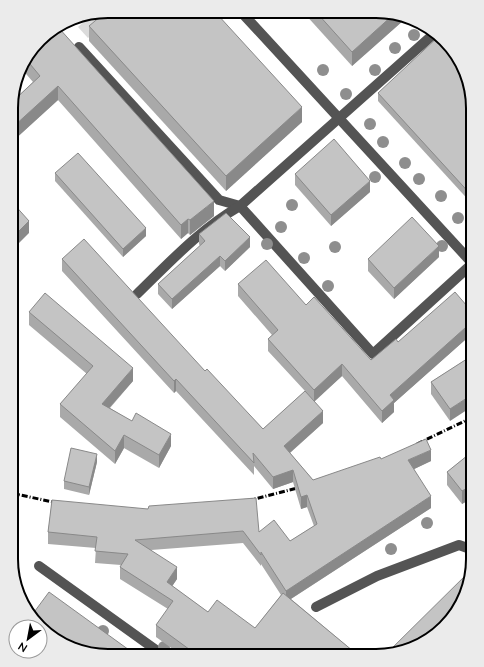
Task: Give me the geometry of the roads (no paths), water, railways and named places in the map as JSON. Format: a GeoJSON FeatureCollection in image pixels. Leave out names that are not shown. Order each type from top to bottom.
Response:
{"type":"FeatureCollection","features":[{"type":"Feature","properties":{"kind":"street"},"geometry":{"type":"LineString","coordinates":[[247,18],[466,255]]}},
{"type":"Feature","properties":{"kind":"street"},"geometry":{"type":"LineString","coordinates":[[136,294],[193,240],[220,218],[240,206],[431,37]]}},
{"type":"Feature","properties":{"kind":"street"},"geometry":{"type":"LineString","coordinates":[[79,47],[219,200],[240,206],[373,354],[466,269]]}},
{"type":"Feature","properties":{"kind":"street"},"geometry":{"type":"LineString","coordinates":[[316,608],[377,576],[459,545],[466,548]]}},
{"type":"Feature","properties":{"kind":"street"},"geometry":{"type":"LineString","coordinates":[[39,566],[155,649]]}},
{"type":"Feature","properties":{"kind":"railway"},"geometry":{"type":"LineString","coordinates":[[417,444],[466,420]]}},
{"type":"Feature","properties":{"kind":"railway"},"geometry":{"type":"LineString","coordinates":[[247,501],[305,486]]}},
{"type":"Feature","properties":{"kind":"railway"},"geometry":{"type":"LineString","coordinates":[[18,495],[62,504]]}}]}
